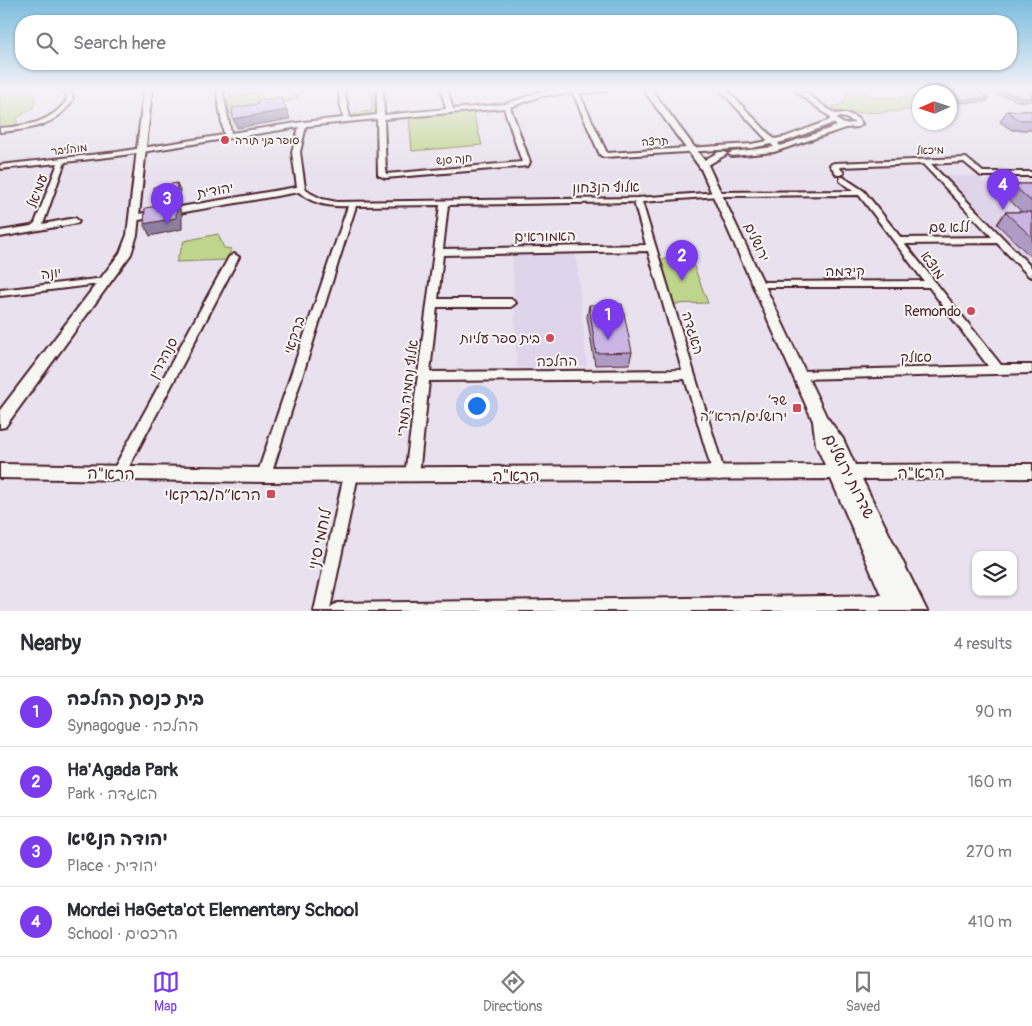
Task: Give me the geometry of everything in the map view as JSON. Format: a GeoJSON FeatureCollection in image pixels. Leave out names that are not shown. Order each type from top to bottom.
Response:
{"type":"FeatureCollection","features":[{"type":"Feature","properties":{"kind":"street"},"geometry":{"type":"LineString","coordinates":[[0,130],[30,126],[53,118]]}},
{"type":"Feature","properties":{"kind":"street"},"geometry":{"type":"LineString","coordinates":[[0,422],[105,281],[130,244],[145,118]]}},
{"type":"Feature","properties":{"kind":"street"},"geometry":{"type":"LineString","coordinates":[[225,118],[228,135]]}},
{"type":"Feature","properties":{"kind":"street","name":"מוהליבר"},"geometry":{"type":"LineString","coordinates":[[0,167],[141,150],[303,124],[375,118]]}},
{"type":"Feature","properties":{"kind":"street","name":"חנה סנש"},"geometry":{"type":"LineString","coordinates":[[381,118],[382,175],[385,176],[524,164],[526,162],[510,118]]}},
{"type":"Feature","properties":{"kind":"street","name":"תרצה"},"geometry":{"type":"LineString","coordinates":[[587,118],[604,155],[697,156],[787,139],[833,119]]}},
{"type":"Feature","properties":{"kind":"street","name":"ירושלים"},"geometry":{"type":"LineString","coordinates":[[668,118],[697,156],[718,194],[820,420]]}},
{"type":"Feature","properties":{"kind":"street"},"geometry":{"type":"LineString","coordinates":[[749,118],[779,148]]}},
{"type":"Feature","properties":{"kind":"street"},"geometry":{"type":"LineString","coordinates":[[833,119],[840,118]]}},
{"type":"Feature","properties":{"kind":"street"},"geometry":{"type":"LineString","coordinates":[[697,156],[754,153],[779,148],[845,126],[855,127],[860,123],[851,118]]}},
{"type":"Feature","properties":{"kind":"street"},"geometry":{"type":"LineString","coordinates":[[833,119],[845,126]]}},
{"type":"Feature","properties":{"kind":"street"},"geometry":{"type":"LineString","coordinates":[[301,189],[296,152],[303,124]]}},
{"type":"Feature","properties":{"kind":"street","name":"מיכאל"},"geometry":{"type":"LineString","coordinates":[[842,176],[834,164],[966,160],[981,174],[1032,174]]}},
{"type":"Feature","properties":{"kind":"street","name":"עמיאל"},"geometry":{"type":"LineString","coordinates":[[34,228],[39,224],[62,161]]}},
{"type":"Feature","properties":{"kind":"street"},"geometry":{"type":"LineString","coordinates":[[925,162],[1032,274]]}},
{"type":"Feature","properties":{"kind":"street","name":"מוצא"},"geometry":{"type":"LineString","coordinates":[[842,176],[861,193],[998,370]]}},
{"type":"Feature","properties":{"kind":"street","name":"אלוף הנצחון"},"geometry":{"type":"LineString","coordinates":[[301,189],[307,196],[320,201],[353,204],[638,200],[718,194],[861,193]]}},
{"type":"Feature","properties":{"kind":"street","name":"יהודית"},"geometry":{"type":"LineString","coordinates":[[133,218],[301,189]]}},
{"type":"Feature","properties":{"kind":"street","name":"האגדה"},"geometry":{"type":"LineString","coordinates":[[638,200],[719,474]]}},
{"type":"Feature","properties":{"kind":"street","name":"ברקאי"},"geometry":{"type":"LineString","coordinates":[[264,476],[353,204]]}},
{"type":"Feature","properties":{"kind":"street","name":"אלוף נחמיה תמרי"},"geometry":{"type":"LineString","coordinates":[[412,475],[444,204]]}},
{"type":"Feature","properties":{"kind":"street"},"geometry":{"type":"LineString","coordinates":[[0,234],[75,220]]}},
{"type":"Feature","properties":{"kind":"street","name":"ללא שם"},"geometry":{"type":"LineString","coordinates":[[899,241],[999,240]]}},
{"type":"Feature","properties":{"kind":"street","name":"האמוראים"},"geometry":{"type":"LineString","coordinates":[[438,252],[652,248]]}},
{"type":"Feature","properties":{"kind":"street","name":"סנהדרין"},"geometry":{"type":"LineString","coordinates":[[118,474],[234,257]]}},
{"type":"Feature","properties":{"kind":"street","name":"יונה"},"geometry":{"type":"LineString","coordinates":[[0,294],[105,281]]}},
{"type":"Feature","properties":{"kind":"street","name":"קידמה"},"geometry":{"type":"LineString","coordinates":[[760,285],[930,284]]}},
{"type":"Feature","properties":{"kind":"street"},"geometry":{"type":"LineString","coordinates":[[432,303],[511,303]]}},
{"type":"Feature","properties":{"kind":"street","name":"סאלק"},"geometry":{"type":"LineString","coordinates":[[800,375],[1032,369]]}},
{"type":"Feature","properties":{"kind":"street","name":"ההלכה"},"geometry":{"type":"LineString","coordinates":[[424,377],[690,374]]}},
{"type":"Feature","properties":{"kind":"street","name":"שדרות ירושלים"},"geometry":{"type":"LineString","coordinates":[[820,420],[824,445],[844,472],[917,611]]}},
{"type":"Feature","properties":{"kind":"street","name":"הרא\"ה"},"geometry":{"type":"LineString","coordinates":[[0,471],[264,476],[1032,471]]}},
{"type":"Feature","properties":{"kind":"street","name":"שדרות ירושלים"},"geometry":{"type":"LineString","coordinates":[[844,472],[896,607]]}},
{"type":"Feature","properties":{"kind":"street","name":"לוחמי סיני"},"geometry":{"type":"LineString","coordinates":[[322,611],[351,475]]}},
{"type":"Feature","properties":{"kind":"street"},"geometry":{"type":"LineString","coordinates":[[337,611],[896,607]]}},
{"type":"Feature","properties":{"kind":"shaded area"},"geometry":{"type":"Polygon","coordinates":[[[942,176],[977,176],[998,193],[1032,193],[1032,258],[1021,258],[942,176]]]}},
{"type":"Feature","properties":{"kind":"shaded area","name":"בית ספר עליות"},"geometry":{"type":"Polygon","coordinates":[[[512,253],[576,254],[587,366],[517,368],[512,253]]]}},
{"type":"Feature","properties":{"kind":"green space"},"geometry":{"type":"Polygon","coordinates":[[[0,118],[18,118],[17,125],[0,128],[0,118]]]}},
{"type":"Feature","properties":{"kind":"green space"},"geometry":{"type":"Polygon","coordinates":[[[409,118],[475,118],[482,145],[412,151],[409,118]]]}},
{"type":"Feature","properties":{"kind":"green space"},"geometry":{"type":"Polygon","coordinates":[[[218,234],[224,248],[232,249],[226,260],[176,262],[184,241],[218,234]]]}},
{"type":"Feature","properties":{"kind":"green space"},"geometry":{"type":"Polygon","coordinates":[[[657,259],[691,259],[708,303],[671,304],[657,259]]]}},
{"type":"Feature","properties":{"kind":"building"},"geometry":{"type":"Polygon","coordinates":[[[1016,118],[1032,118],[1032,120],[1019,120],[1016,118]]]}},
{"type":"Feature","properties":{"kind":"building"},"geometry":{"type":"Polygon","coordinates":[[[177,183],[176,198],[153,201],[154,187],[177,183]]]}},
{"type":"Feature","properties":{"kind":"building"},"geometry":{"type":"Polygon","coordinates":[[[1012,184],[1032,184],[1032,202],[1012,184]]]}},
{"type":"Feature","properties":{"kind":"building"},"geometry":{"type":"Polygon","coordinates":[[[177,203],[176,218],[144,224],[145,208],[177,203]]]}},
{"type":"Feature","properties":{"kind":"building"},"geometry":{"type":"Polygon","coordinates":[[[1005,212],[1030,212],[1032,214],[1032,237],[1005,212]]]}},
{"type":"Feature","properties":{"kind":"building"},"geometry":{"type":"Polygon","coordinates":[[[622,304],[632,352],[596,353],[589,305],[622,304]]]}},
{"type":"Feature","properties":{"kind":"place","name":"סופר בני תורה"},"geometry":{"type":"Point","coordinates":[225,140]}},
{"type":"Feature","properties":{"kind":"place","name":"Mordei HaGeta'ot Elementary School"},"geometry":{"type":"Point","coordinates":[1003,210]}},
{"type":"Feature","properties":{"kind":"place","name":"יהודה הנשיא"},"geometry":{"type":"Point","coordinates":[167,224]}},
{"type":"Feature","properties":{"kind":"place","name":"Ha'Agada Park"},"geometry":{"type":"Point","coordinates":[682,281]}},
{"type":"Feature","properties":{"kind":"place","name":"Remondo"},"geometry":{"type":"Point","coordinates":[971,311]}},
{"type":"Feature","properties":{"kind":"place","name":"בית ספר עליות"},"geometry":{"type":"Point","coordinates":[550,338]}},
{"type":"Feature","properties":{"kind":"place","name":"בית כנסת ההלכה"},"geometry":{"type":"Point","coordinates":[608,340]}},
{"type":"Feature","properties":{"kind":"place","name":"שד׳ ירושלים/הרא״ה"},"geometry":{"type":"Point","coordinates":[797,408]}},
{"type":"Feature","properties":{"kind":"place","name":"הרא״ה/ברקאי"},"geometry":{"type":"Point","coordinates":[271,494]}}]}
